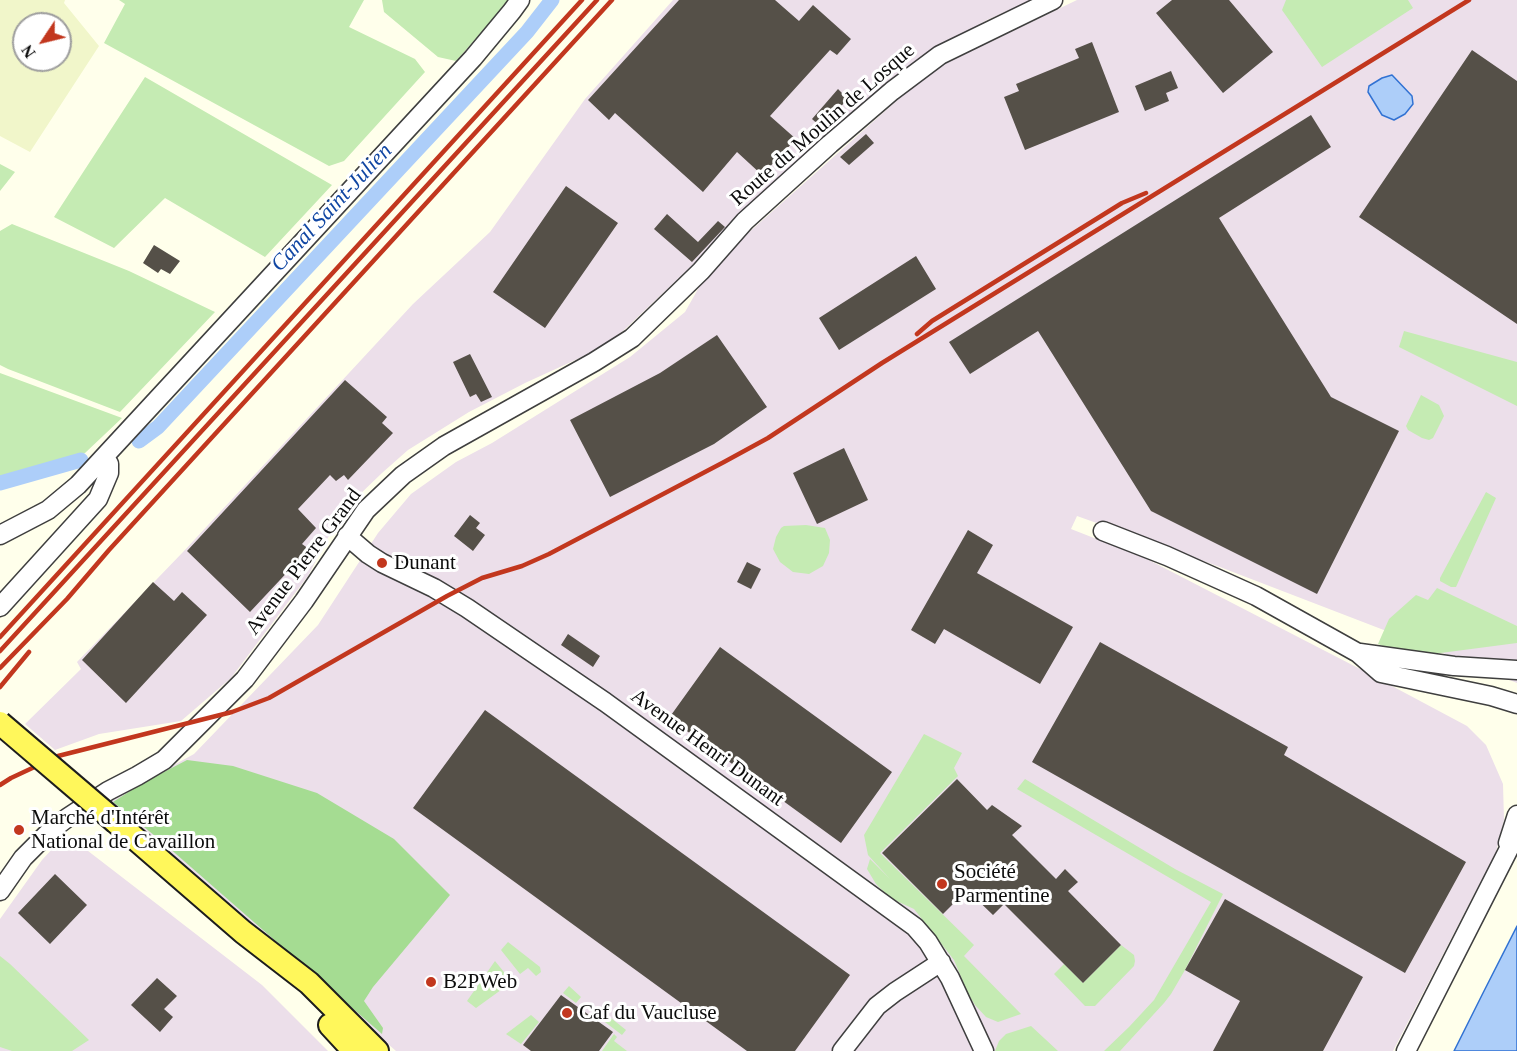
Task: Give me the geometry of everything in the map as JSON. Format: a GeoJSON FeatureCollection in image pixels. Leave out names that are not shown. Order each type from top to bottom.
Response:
{"type":"FeatureCollection","features":[{"type":"Feature","properties":{"kind":"main road"},"geometry":{"type":"LineString","coordinates":[[0,723],[243,932],[309,983],[377,1051]]}},
{"type":"Feature","properties":{"kind":"main road"},"geometry":{"type":"LineString","coordinates":[[243,932],[354,1051]]}},
{"type":"Feature","properties":{"kind":"street"},"geometry":{"type":"LineString","coordinates":[[0,535],[48,510],[78,485],[473,58],[520,0]]}},
{"type":"Feature","properties":{"kind":"street","name":"Route du Moulin de Losque"},"geometry":{"type":"LineString","coordinates":[[701,271],[745,221],[892,91],[940,55],[1053,0]]}},
{"type":"Feature","properties":{"kind":"street","name":"Avenue Pierre Grand"},"geometry":{"type":"LineString","coordinates":[[0,891],[23,858],[50,831],[108,791],[164,760],[245,679],[304,601],[366,510],[403,475],[444,446],[594,362],[632,338],[701,271]]}},
{"type":"Feature","properties":{"kind":"street"},"geometry":{"type":"LineString","coordinates":[[0,607],[98,499],[109,474],[109,464],[105,457]]}},
{"type":"Feature","properties":{"kind":"street"},"geometry":{"type":"LineString","coordinates":[[1103,531],[1167,555],[1256,596],[1358,653],[1381,672],[1491,696],[1517,705]]}},
{"type":"Feature","properties":{"kind":"street","name":"Avenue Henri Dunant"},"geometry":{"type":"LineString","coordinates":[[347,536],[382,563],[434,588],[467,608],[605,702],[915,927],[928,942],[950,978],[984,1051]]}},
{"type":"Feature","properties":{"kind":"street"},"geometry":{"type":"LineString","coordinates":[[1358,653],[1454,666],[1517,670]]}},
{"type":"Feature","properties":{"kind":"street"},"geometry":{"type":"LineString","coordinates":[[1499,867],[1517,815]]}},
{"type":"Feature","properties":{"kind":"street"},"geometry":{"type":"LineString","coordinates":[[1406,1051],[1517,833]]}},
{"type":"Feature","properties":{"kind":"street"},"geometry":{"type":"LineString","coordinates":[[842,1051],[877,1006],[941,962]]}},
{"type":"Feature","properties":{"kind":"shaded area"},"geometry":{"type":"Polygon","coordinates":[[[673,0],[1032,0],[987,20],[904,70],[773,189],[623,331],[595,351],[469,412],[408,450],[356,498],[327,539],[308,576],[231,678],[181,721],[99,734],[55,750],[25,724],[81,669],[77,662],[183,552],[413,304],[490,232],[585,99],[673,0]]]}},
{"type":"Feature","properties":{"kind":"shaded area"},"geometry":{"type":"Polygon","coordinates":[[[1077,0],[1517,0],[1517,683],[1220,567],[1077,516],[1071,529],[1145,558],[1362,670],[1467,726],[1486,745],[1503,784],[1504,820],[1496,852],[1393,1051],[396,1051],[110,800],[194,754],[318,625],[378,533],[411,494],[456,462],[492,443],[630,357],[685,312],[702,282],[747,234],[930,71],[1077,0]]]}},
{"type":"Feature","properties":{"kind":"shaded area"},"geometry":{"type":"Polygon","coordinates":[[[66,834],[262,985],[328,1051],[0,1051],[0,919],[42,860],[66,834]]]}},
{"type":"Feature","properties":{"kind":"green space"},"geometry":{"type":"Polygon","coordinates":[[[0,0],[65,0],[64,3],[71,12],[12,12],[12,72],[72,72],[72,13],[99,46],[30,152],[0,136],[0,0]]]}},
{"type":"Feature","properties":{"kind":"green space"},"geometry":{"type":"Polygon","coordinates":[[[119,0],[364,0],[349,27],[415,59],[425,72],[344,161],[329,166],[104,43],[125,4],[119,0]]]}},
{"type":"Feature","properties":{"kind":"green space"},"geometry":{"type":"Polygon","coordinates":[[[382,0],[509,1],[456,61],[438,57],[384,12],[382,0]]]}},
{"type":"Feature","properties":{"kind":"green space"},"geometry":{"type":"Polygon","coordinates":[[[1286,0],[1408,0],[1413,8],[1322,67],[1282,10],[1286,0]]]}},
{"type":"Feature","properties":{"kind":"green space"},"geometry":{"type":"Polygon","coordinates":[[[145,77],[332,185],[265,257],[165,198],[114,248],[54,217],[145,77]]]}},
{"type":"Feature","properties":{"kind":"green space"},"geometry":{"type":"Polygon","coordinates":[[[0,164],[15,172],[0,191],[0,164]]]}},
{"type":"Feature","properties":{"kind":"green space"},"geometry":{"type":"Polygon","coordinates":[[[12,224],[129,271],[215,312],[120,412],[8,369],[0,365],[0,231],[12,224]]]}},
{"type":"Feature","properties":{"kind":"green space"},"geometry":{"type":"Polygon","coordinates":[[[1404,331],[1517,362],[1517,406],[1399,347],[1404,331]]]}},
{"type":"Feature","properties":{"kind":"green space"},"geometry":{"type":"Polygon","coordinates":[[[0,373],[122,418],[85,453],[0,481],[0,373]]]}},
{"type":"Feature","properties":{"kind":"green space"},"geometry":{"type":"Polygon","coordinates":[[[1421,395],[1439,405],[1444,416],[1433,438],[1429,440],[1408,430],[1406,426],[1421,395]]]}},
{"type":"Feature","properties":{"kind":"green space"},"geometry":{"type":"Polygon","coordinates":[[[1486,492],[1496,498],[1456,587],[1451,587],[1440,581],[1440,578],[1486,492]]]}},
{"type":"Feature","properties":{"kind":"green space"},"geometry":{"type":"Polygon","coordinates":[[[806,525],[825,528],[830,540],[829,553],[823,566],[809,574],[793,572],[780,562],[773,549],[781,528],[806,525]]]}},
{"type":"Feature","properties":{"kind":"green space"},"geometry":{"type":"Polygon","coordinates":[[[1437,588],[1517,626],[1517,643],[1410,657],[1378,644],[1389,619],[1416,595],[1428,600],[1437,588]]]}},
{"type":"Feature","properties":{"kind":"green space"},"geometry":{"type":"Polygon","coordinates":[[[924,734],[962,753],[954,768],[958,776],[880,853],[974,945],[964,956],[1021,1014],[998,1022],[986,1017],[975,1005],[954,960],[914,909],[890,898],[876,884],[867,869],[870,859],[890,879],[868,855],[864,835],[924,734]]]}},
{"type":"Feature","properties":{"kind":"green space"},"geometry":{"type":"Polygon","coordinates":[[[187,760],[233,766],[317,793],[394,839],[450,895],[373,987],[364,1001],[383,1028],[382,1034],[160,840],[113,802],[141,784],[187,760]]]}},
{"type":"Feature","properties":{"kind":"green space"},"geometry":{"type":"Polygon","coordinates":[[[1025,779],[1175,869],[1223,894],[1171,994],[1120,1051],[1104,1051],[1154,1000],[1211,902],[1017,789],[1025,779]]]}},
{"type":"Feature","properties":{"kind":"green space"},"geometry":{"type":"Polygon","coordinates":[[[508,942],[540,967],[541,972],[536,976],[528,968],[520,974],[501,950],[508,942]]]}},
{"type":"Feature","properties":{"kind":"green space"},"geometry":{"type":"Polygon","coordinates":[[[1121,945],[1134,955],[1134,966],[1095,1006],[1085,1006],[1054,974],[1064,964],[1083,983],[1121,945]]]}},
{"type":"Feature","properties":{"kind":"green space"},"geometry":{"type":"Polygon","coordinates":[[[0,956],[89,1040],[72,1051],[12,1051],[0,1047],[0,956]]]}},
{"type":"Feature","properties":{"kind":"green space"},"geometry":{"type":"Polygon","coordinates":[[[495,961],[512,982],[476,1008],[467,1001],[495,961]]]}},
{"type":"Feature","properties":{"kind":"green space"},"geometry":{"type":"Polygon","coordinates":[[[569,986],[581,997],[576,1003],[563,993],[569,986]]]}},
{"type":"Feature","properties":{"kind":"green space"},"geometry":{"type":"Polygon","coordinates":[[[606,1014],[626,1030],[622,1035],[601,1019],[606,1014]]]}},
{"type":"Feature","properties":{"kind":"green space"},"geometry":{"type":"Polygon","coordinates":[[[531,1015],[539,1022],[521,1044],[506,1034],[531,1015]]]}},
{"type":"Feature","properties":{"kind":"green space"},"geometry":{"type":"Polygon","coordinates":[[[1031,1026],[1058,1051],[995,1051],[999,1041],[1006,1034],[1031,1026]]]}},
{"type":"Feature","properties":{"kind":"green space"},"geometry":{"type":"Polygon","coordinates":[[[614,1034],[617,1037],[614,1041],[627,1051],[602,1051],[614,1034]]]}},
{"type":"Feature","properties":{"kind":"water"},"geometry":{"type":"Polygon","coordinates":[[[1392,75],[1412,96],[1413,104],[1405,114],[1394,120],[1382,115],[1368,92],[1369,86],[1392,75]]]}},
{"type":"Feature","properties":{"kind":"water"},"geometry":{"type":"Polygon","coordinates":[[[1517,926],[1517,1051],[1454,1051],[1483,993],[1517,926]]]}},
{"type":"Feature","properties":{"kind":"building"},"geometry":{"type":"Polygon","coordinates":[[[679,0],[775,0],[799,21],[813,5],[851,39],[837,55],[830,50],[770,116],[796,139],[762,175],[737,152],[703,192],[615,113],[609,120],[588,100],[679,0]]]}},
{"type":"Feature","properties":{"kind":"building"},"geometry":{"type":"Polygon","coordinates":[[[1172,0],[1229,0],[1273,52],[1223,93],[1156,13],[1172,0]]]}},
{"type":"Feature","properties":{"kind":"building"},"geometry":{"type":"Polygon","coordinates":[[[1092,42],[1119,112],[1025,150],[1004,97],[1019,91],[1016,84],[1079,58],[1075,49],[1092,42]]]}},
{"type":"Feature","properties":{"kind":"building"},"geometry":{"type":"Polygon","coordinates":[[[1472,50],[1517,81],[1517,324],[1359,217],[1472,50]]]}},
{"type":"Feature","properties":{"kind":"building"},"geometry":{"type":"Polygon","coordinates":[[[1171,71],[1178,88],[1166,93],[1169,101],[1145,111],[1135,86],[1171,71]]]}},
{"type":"Feature","properties":{"kind":"building"},"geometry":{"type":"Polygon","coordinates":[[[838,89],[848,99],[821,127],[812,119],[838,89]]]}},
{"type":"Feature","properties":{"kind":"building"},"geometry":{"type":"Polygon","coordinates":[[[1311,115],[1331,147],[1219,218],[1331,397],[1399,431],[1317,594],[1151,511],[1038,331],[970,374],[949,342],[1311,115]]]}},
{"type":"Feature","properties":{"kind":"building"},"geometry":{"type":"Polygon","coordinates":[[[866,134],[874,143],[849,165],[840,157],[866,134]]]}},
{"type":"Feature","properties":{"kind":"building"},"geometry":{"type":"Polygon","coordinates":[[[566,186],[618,223],[545,328],[493,292],[566,186]]]}},
{"type":"Feature","properties":{"kind":"building"},"geometry":{"type":"Polygon","coordinates":[[[667,214],[698,242],[718,221],[725,227],[692,262],[654,229],[667,214]]]}},
{"type":"Feature","properties":{"kind":"building"},"geometry":{"type":"Polygon","coordinates":[[[154,245],[180,261],[170,274],[161,269],[158,273],[143,263],[154,245]]]}},
{"type":"Feature","properties":{"kind":"building"},"geometry":{"type":"Polygon","coordinates":[[[916,256],[936,289],[839,350],[819,318],[916,256]]]}},
{"type":"Feature","properties":{"kind":"building"},"geometry":{"type":"Polygon","coordinates":[[[717,335],[767,407],[714,444],[610,497],[570,420],[660,373],[717,335]]]}},
{"type":"Feature","properties":{"kind":"building"},"geometry":{"type":"Polygon","coordinates":[[[470,354],[492,397],[481,402],[476,394],[470,397],[453,362],[470,354]]]}},
{"type":"Feature","properties":{"kind":"building"},"geometry":{"type":"Polygon","coordinates":[[[345,380],[387,417],[382,423],[393,433],[348,480],[344,475],[336,481],[330,475],[298,509],[316,528],[302,544],[309,549],[250,612],[187,551],[345,380]]]}},
{"type":"Feature","properties":{"kind":"building"},"geometry":{"type":"Polygon","coordinates":[[[844,448],[868,500],[817,524],[793,473],[844,448]]]}},
{"type":"Feature","properties":{"kind":"building"},"geometry":{"type":"Polygon","coordinates":[[[470,515],[480,523],[476,528],[485,535],[473,551],[454,536],[470,515]]]}},
{"type":"Feature","properties":{"kind":"building"},"geometry":{"type":"Polygon","coordinates":[[[968,530],[993,545],[977,573],[1073,627],[1040,684],[944,629],[935,644],[911,630],[968,530]]]}},
{"type":"Feature","properties":{"kind":"building"},"geometry":{"type":"Polygon","coordinates":[[[747,562],[761,569],[751,589],[737,582],[747,562]]]}},
{"type":"Feature","properties":{"kind":"building"},"geometry":{"type":"Polygon","coordinates":[[[153,582],[174,601],[182,592],[207,615],[126,703],[82,660],[153,582]]]}},
{"type":"Feature","properties":{"kind":"building"},"geometry":{"type":"Polygon","coordinates":[[[568,634],[600,656],[593,667],[561,645],[568,634]]]}},
{"type":"Feature","properties":{"kind":"building"},"geometry":{"type":"Polygon","coordinates":[[[1100,642],[1288,747],[1284,755],[1466,862],[1405,973],[1032,762],[1100,642]]]}},
{"type":"Feature","properties":{"kind":"building"},"geometry":{"type":"Polygon","coordinates":[[[720,647],[892,772],[841,843],[669,718],[720,647]]]}},
{"type":"Feature","properties":{"kind":"building"},"geometry":{"type":"Polygon","coordinates":[[[485,710],[850,975],[795,1051],[747,1051],[413,808],[485,710]]]}},
{"type":"Feature","properties":{"kind":"building"},"geometry":{"type":"Polygon","coordinates":[[[957,779],[987,810],[992,805],[1022,826],[1012,835],[1056,879],[1065,869],[1078,882],[1068,891],[1121,945],[1083,983],[1004,904],[993,915],[967,890],[943,914],[882,853],[957,779]]]}},
{"type":"Feature","properties":{"kind":"building"},"geometry":{"type":"Polygon","coordinates":[[[55,874],[87,905],[50,944],[18,913],[55,874]]]}},
{"type":"Feature","properties":{"kind":"building"},"geometry":{"type":"Polygon","coordinates":[[[1225,899],[1363,977],[1323,1051],[1213,1051],[1240,1001],[1185,970],[1225,899]]]}},
{"type":"Feature","properties":{"kind":"building"},"geometry":{"type":"Polygon","coordinates":[[[157,978],[177,996],[164,1009],[173,1017],[160,1032],[131,1005],[157,978]]]}},
{"type":"Feature","properties":{"kind":"building","name":"Caf du Vaucluse"},"geometry":{"type":"Polygon","coordinates":[[[561,995],[613,1032],[599,1051],[531,1051],[523,1045],[561,995]]]}},
{"type":"Feature","properties":{"kind":"waterway","name":"Canal Saint-Julien"},"geometry":{"type":"LineString","coordinates":[[139,441],[158,427],[527,32],[552,0]]}},
{"type":"Feature","properties":{"kind":"waterway","name":"Canal Saint-Julien"},"geometry":{"type":"LineString","coordinates":[[0,483],[81,460]]}},
{"type":"Feature","properties":{"kind":"railway"},"geometry":{"type":"LineString","coordinates":[[0,637],[582,0]]}},
{"type":"Feature","properties":{"kind":"railway"},"geometry":{"type":"LineString","coordinates":[[0,651],[597,0]]}},
{"type":"Feature","properties":{"kind":"railway"},"geometry":{"type":"LineString","coordinates":[[0,668],[67,599],[109,550],[612,0]]}},
{"type":"Feature","properties":{"kind":"railway"},"geometry":{"type":"LineString","coordinates":[[0,785],[58,756],[232,712],[269,698],[447,596],[482,578],[522,566],[549,554],[724,462],[768,438],[882,363],[1469,0]]}},
{"type":"Feature","properties":{"kind":"railway"},"geometry":{"type":"LineString","coordinates":[[917,334],[932,321],[1122,203],[1146,193]]}},
{"type":"Feature","properties":{"kind":"railway"},"geometry":{"type":"LineString","coordinates":[[0,687],[29,652]]}},
{"type":"Feature","properties":{"kind":"place","name":"Dunant"},"geometry":{"type":"Point","coordinates":[382,563]}},
{"type":"Feature","properties":{"kind":"place","name":"Marché d'Intérêt National de Cavaillon"},"geometry":{"type":"Point","coordinates":[19,830]}},
{"type":"Feature","properties":{"kind":"place","name":"Société Parmentine"},"geometry":{"type":"Point","coordinates":[942,884]}},
{"type":"Feature","properties":{"kind":"place","name":"B2PWeb"},"geometry":{"type":"Point","coordinates":[431,982]}},
{"type":"Feature","properties":{"kind":"place","name":"Caf du Vaucluse"},"geometry":{"type":"Point","coordinates":[567,1013]}}]}
